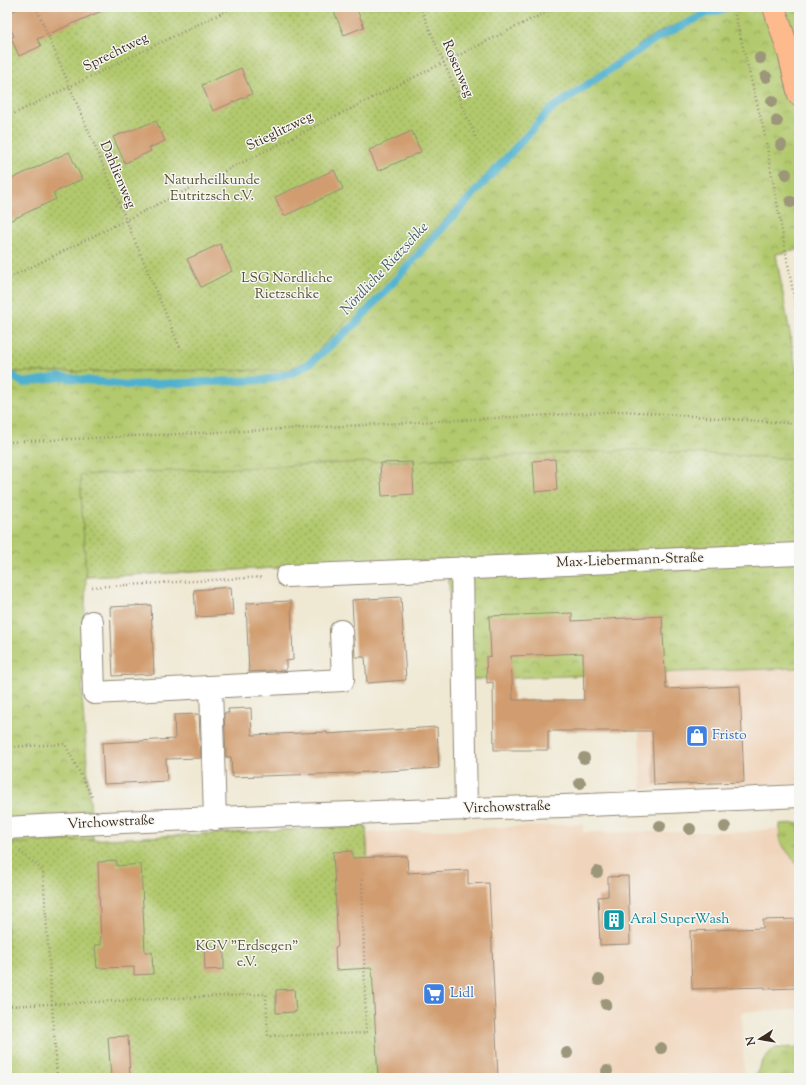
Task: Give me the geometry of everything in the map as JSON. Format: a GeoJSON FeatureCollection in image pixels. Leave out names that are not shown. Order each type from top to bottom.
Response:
{"type":"FeatureCollection","features":[{"type":"Feature","properties":{"kind":"main road"},"geometry":{"type":"LineString","coordinates":[[774,7],[789,54],[799,95]]}},
{"type":"Feature","properties":{"kind":"street","name":"Max-Liebermann-Straße"},"geometry":{"type":"LineString","coordinates":[[287,576],[799,554]]}},
{"type":"Feature","properties":{"kind":"street"},"geometry":{"type":"LineString","coordinates":[[462,568],[466,810]]}},
{"type":"Feature","properties":{"kind":"street"},"geometry":{"type":"LineString","coordinates":[[92,622],[94,693],[343,680],[341,630]]}},
{"type":"Feature","properties":{"kind":"street"},"geometry":{"type":"LineString","coordinates":[[211,687],[215,819]]}},
{"type":"Feature","properties":{"kind":"street","name":"Virchowstraße"},"geometry":{"type":"LineString","coordinates":[[7,828],[99,823],[799,796]]}},
{"type":"Feature","properties":{"kind":"path","name":"Dahlienweg"},"geometry":{"type":"LineString","coordinates":[[36,7],[181,350]]}},
{"type":"Feature","properties":{"kind":"path","name":"Sprechtweg"},"geometry":{"type":"LineString","coordinates":[[7,117],[234,7]]}},
{"type":"Feature","properties":{"kind":"path","name":"Rosenweg"},"geometry":{"type":"LineString","coordinates":[[420,7],[476,138]]}},
{"type":"Feature","properties":{"kind":"path","name":"Stieglitzweg"},"geometry":{"type":"LineString","coordinates":[[13,276],[556,7]]}},
{"type":"Feature","properties":{"kind":"path"},"geometry":{"type":"LineString","coordinates":[[733,7],[764,131],[799,325]]}},
{"type":"Feature","properties":{"kind":"path"},"geometry":{"type":"LineString","coordinates":[[7,442],[315,428],[625,411],[799,424]]}},
{"type":"Feature","properties":{"kind":"path"},"geometry":{"type":"LineString","coordinates":[[92,586],[287,576]]}},
{"type":"Feature","properties":{"kind":"path"},"geometry":{"type":"LineString","coordinates":[[7,747],[65,744],[99,811],[99,823]]}},
{"type":"Feature","properties":{"kind":"path"},"geometry":{"type":"LineString","coordinates":[[19,851],[43,871],[57,1078]]}},
{"type":"Feature","properties":{"kind":"path"},"geometry":{"type":"LineString","coordinates":[[7,1006],[266,994],[268,1036],[366,1033],[362,877]]}},
{"type":"Feature","properties":{"kind":"shaded area"},"geometry":{"type":"Polygon","coordinates":[[[799,667],[799,783],[641,788],[637,674],[799,667]]]}},
{"type":"Feature","properties":{"kind":"shaded area"},"geometry":{"type":"Polygon","coordinates":[[[583,824],[583,832],[745,832],[799,826],[799,1009],[742,1012],[744,1078],[377,1078],[366,833],[583,824]]]}},
{"type":"Feature","properties":{"kind":"green space","name":"LSG Nördliche Rietzschke"},"geometry":{"type":"Polygon","coordinates":[[[7,7],[799,7],[799,250],[776,254],[799,385],[799,668],[453,680],[448,560],[86,577],[82,697],[93,840],[366,826],[378,1078],[7,1078],[7,7]]]}},
{"type":"Feature","properties":{"kind":"green space","name":"Naturheilkunde Eutritzsch e.V."},"geometry":{"type":"Polygon","coordinates":[[[7,7],[715,7],[653,35],[550,110],[309,360],[288,370],[11,372],[7,366],[7,7]]]}},
{"type":"Feature","properties":{"kind":"green space"},"geometry":{"type":"Polygon","coordinates":[[[635,450],[799,459],[799,543],[86,577],[80,475],[635,450]]]}},
{"type":"Feature","properties":{"kind":"green space"},"geometry":{"type":"Polygon","coordinates":[[[799,823],[799,867],[780,842],[780,824],[799,823]]]}},
{"type":"Feature","properties":{"kind":"green space","name":"KGV \"Erdsegen\" e.V."},"geometry":{"type":"Polygon","coordinates":[[[366,826],[378,1078],[7,1078],[7,844],[366,826]]]}},
{"type":"Feature","properties":{"kind":"green space"},"geometry":{"type":"Polygon","coordinates":[[[799,1047],[799,1078],[754,1078],[764,1059],[774,1048],[799,1047]]]}},
{"type":"Feature","properties":{"kind":"building"},"geometry":{"type":"Polygon","coordinates":[[[22,7],[111,7],[37,39],[41,46],[19,56],[11,38],[14,36],[7,22],[7,14],[22,7]]]}},
{"type":"Feature","properties":{"kind":"building"},"geometry":{"type":"Polygon","coordinates":[[[332,7],[356,7],[364,27],[344,35],[332,7]]]}},
{"type":"Feature","properties":{"kind":"building"},"geometry":{"type":"Polygon","coordinates":[[[241,68],[252,94],[213,111],[202,85],[241,68]]]}},
{"type":"Feature","properties":{"kind":"building"},"geometry":{"type":"Polygon","coordinates":[[[156,121],[165,141],[149,148],[151,151],[125,163],[113,137],[156,121]]]}},
{"type":"Feature","properties":{"kind":"building"},"geometry":{"type":"Polygon","coordinates":[[[412,131],[421,152],[378,171],[369,150],[412,131]]]}},
{"type":"Feature","properties":{"kind":"building"},"geometry":{"type":"Polygon","coordinates":[[[69,152],[82,179],[53,193],[56,199],[7,222],[7,181],[69,152]]]}},
{"type":"Feature","properties":{"kind":"building"},"geometry":{"type":"Polygon","coordinates":[[[334,170],[343,189],[284,216],[275,197],[334,170]]]}},
{"type":"Feature","properties":{"kind":"building"},"geometry":{"type":"Polygon","coordinates":[[[220,244],[232,271],[201,287],[187,259],[220,244]]]}},
{"type":"Feature","properties":{"kind":"building"},"geometry":{"type":"Polygon","coordinates":[[[555,459],[557,490],[535,492],[533,461],[555,459]]]}},
{"type":"Feature","properties":{"kind":"building"},"geometry":{"type":"Polygon","coordinates":[[[412,462],[414,494],[382,496],[380,463],[412,462]]]}},
{"type":"Feature","properties":{"kind":"building"},"geometry":{"type":"Polygon","coordinates":[[[231,587],[233,615],[196,617],[194,590],[231,587]]]}},
{"type":"Feature","properties":{"kind":"building"},"geometry":{"type":"Polygon","coordinates":[[[401,597],[406,680],[367,683],[365,657],[355,657],[352,600],[401,597]]]}},
{"type":"Feature","properties":{"kind":"building"},"geometry":{"type":"Polygon","coordinates":[[[291,601],[293,660],[286,661],[286,670],[249,672],[246,603],[291,601]]]}},
{"type":"Feature","properties":{"kind":"building"},"geometry":{"type":"Polygon","coordinates":[[[151,605],[154,674],[113,676],[110,607],[151,605]]]}},
{"type":"Feature","properties":{"kind":"building"},"geometry":{"type":"Polygon","coordinates":[[[572,613],[572,621],[662,616],[666,689],[740,686],[744,782],[654,785],[652,731],[548,731],[548,750],[494,750],[493,682],[487,683],[486,657],[491,656],[489,616],[572,613]],[[583,653],[511,656],[513,700],[584,700],[583,653]]]}},
{"type":"Feature","properties":{"kind":"building"},"geometry":{"type":"Polygon","coordinates":[[[251,708],[252,735],[327,732],[327,734],[437,727],[439,768],[352,773],[232,777],[231,757],[226,757],[224,713],[229,713],[228,709],[251,708]]]}},
{"type":"Feature","properties":{"kind":"building"},"geometry":{"type":"Polygon","coordinates":[[[199,714],[201,758],[166,759],[167,781],[104,784],[102,743],[175,739],[174,715],[199,714]]]}},
{"type":"Feature","properties":{"kind":"building","name":"Lidl"},"geometry":{"type":"Polygon","coordinates":[[[352,851],[352,858],[407,856],[408,873],[468,870],[468,884],[489,883],[498,1078],[378,1078],[372,968],[336,970],[335,947],[338,947],[333,852],[352,851]]]}},
{"type":"Feature","properties":{"kind":"building"},"geometry":{"type":"Polygon","coordinates":[[[117,861],[117,866],[141,864],[145,952],[152,952],[153,974],[134,975],[134,967],[97,968],[95,945],[101,945],[98,862],[117,861]]]}},
{"type":"Feature","properties":{"kind":"building","name":"Aral SuperWash"},"geometry":{"type":"Polygon","coordinates":[[[628,876],[630,944],[600,945],[598,897],[608,896],[608,877],[628,876]]]}},
{"type":"Feature","properties":{"kind":"building"},"geometry":{"type":"Polygon","coordinates":[[[799,919],[799,988],[765,989],[765,987],[692,989],[690,931],[763,928],[763,920],[799,919]]]}},
{"type":"Feature","properties":{"kind":"building"},"geometry":{"type":"Polygon","coordinates":[[[224,946],[224,969],[205,970],[204,947],[224,946]]]}},
{"type":"Feature","properties":{"kind":"building"},"geometry":{"type":"Polygon","coordinates":[[[294,989],[296,1012],[276,1013],[276,990],[294,989]]]}},
{"type":"Feature","properties":{"kind":"building"},"geometry":{"type":"Polygon","coordinates":[[[128,1036],[130,1078],[111,1078],[108,1037],[128,1036]]]}},
{"type":"Feature","properties":{"kind":"waterway","name":"Nördliche Rietzschke"},"geometry":{"type":"LineString","coordinates":[[7,372],[23,383],[60,377],[126,385],[264,380],[290,374],[310,363],[355,324],[550,110],[655,39],[708,13],[724,9]]}},
{"type":"Feature","properties":{"kind":"place","name":"Fristo"},"geometry":{"type":"Point","coordinates":[697,736]}},
{"type":"Feature","properties":{"kind":"place","name":"Aral SuperWash"},"geometry":{"type":"Point","coordinates":[614,920]}},
{"type":"Feature","properties":{"kind":"place","name":"Lidl"},"geometry":{"type":"Point","coordinates":[434,994]}}]}
